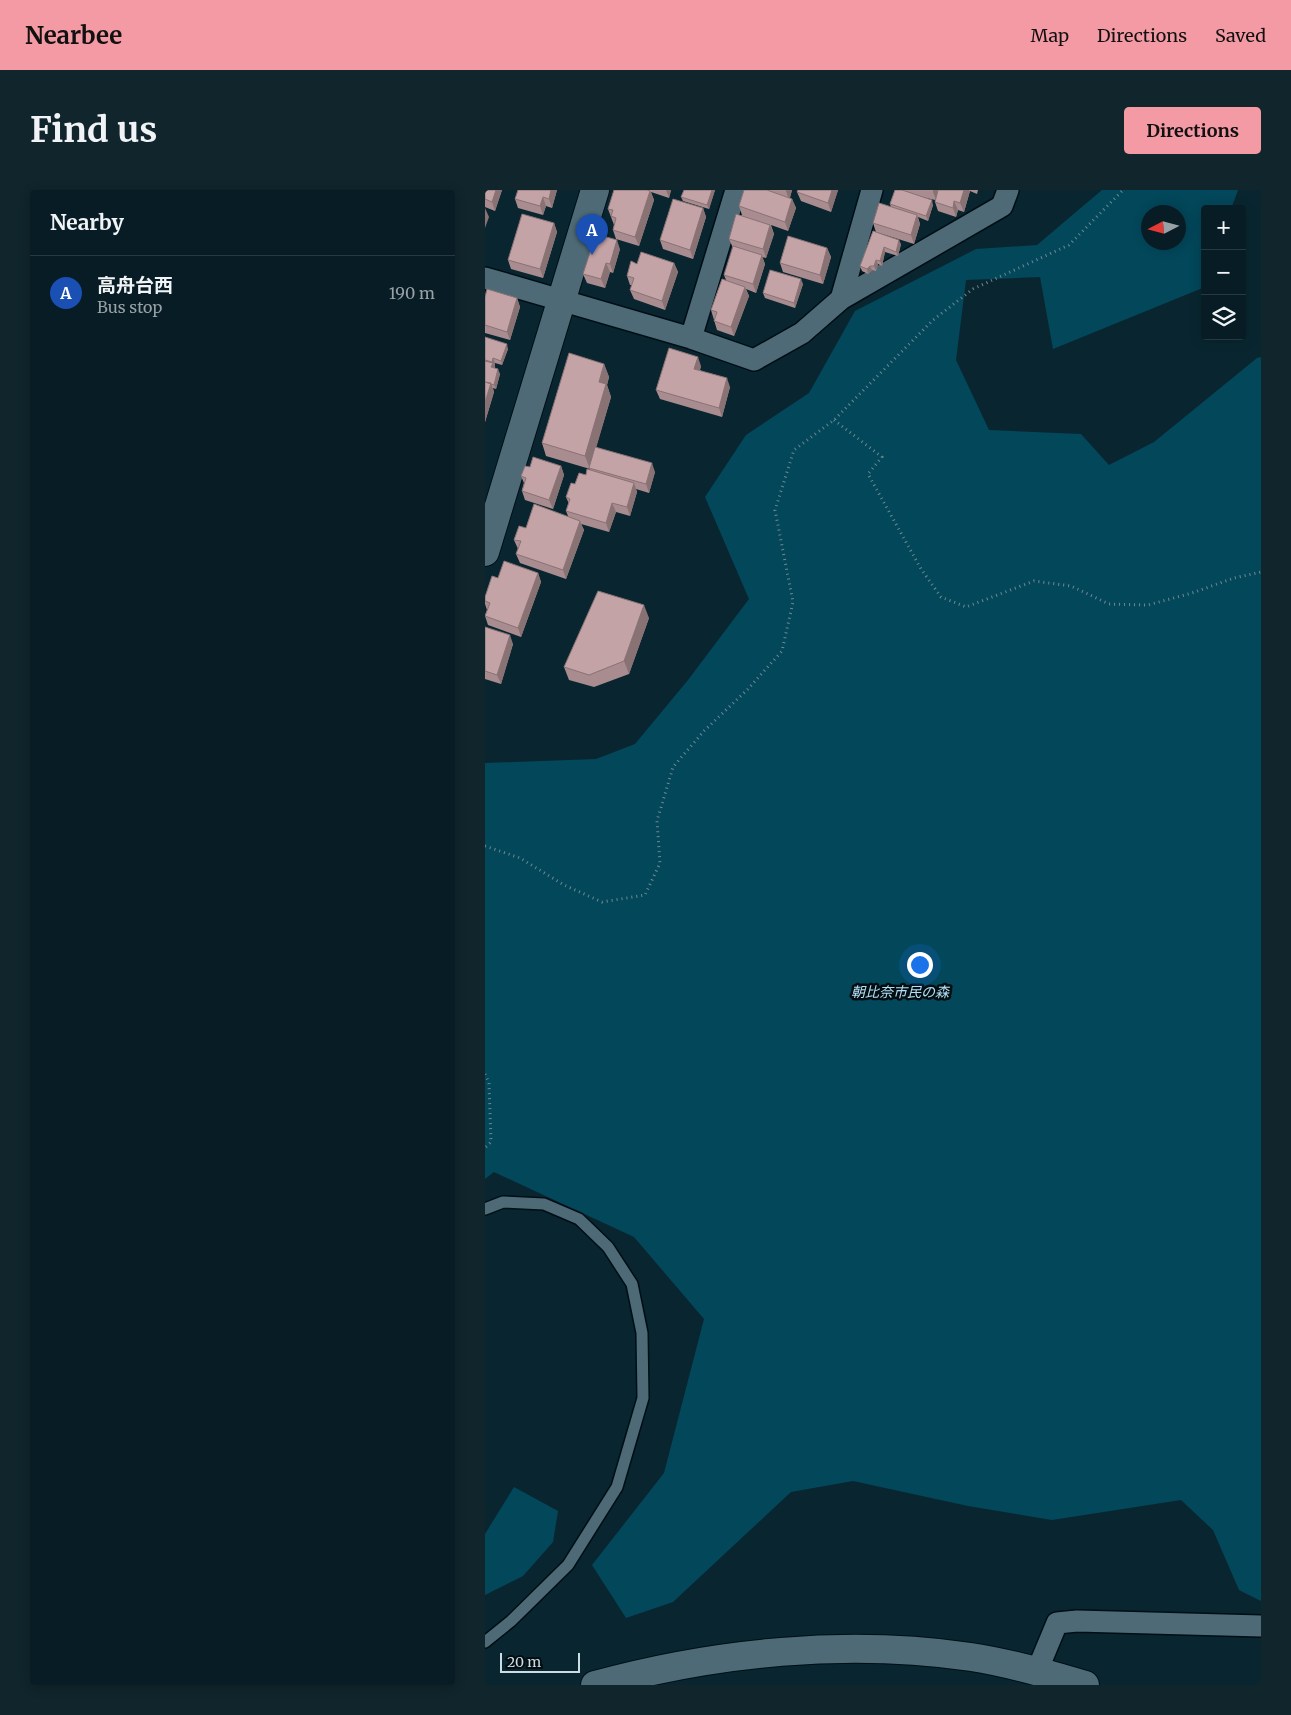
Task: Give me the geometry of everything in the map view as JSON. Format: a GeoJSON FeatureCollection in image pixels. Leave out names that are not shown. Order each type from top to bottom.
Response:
{"type":"FeatureCollection","features":[{"type":"Feature","properties":{"kind":"street"},"geometry":{"type":"LineString","coordinates":[[485,552],[595,190]]}},
{"type":"Feature","properties":{"kind":"street"},"geometry":{"type":"LineString","coordinates":[[691,338],[736,190]]}},
{"type":"Feature","properties":{"kind":"street"},"geometry":{"type":"LineString","coordinates":[[841,299],[872,190]]}},
{"type":"Feature","properties":{"kind":"street"},"geometry":{"type":"LineString","coordinates":[[485,278],[691,338],[754,360],[802,333],[841,299],[1002,206],[1008,190]]}},
{"type":"Feature","properties":{"kind":"street"},"geometry":{"type":"LineString","coordinates":[[1037,1671],[1057,1623],[1077,1621],[1261,1626]]}},
{"type":"Feature","properties":{"kind":"street"},"geometry":{"type":"LineString","coordinates":[[595,1685],[639,1673],[719,1658],[808,1651],[898,1651],[971,1658],[1037,1671],[1085,1685]]}},
{"type":"Feature","properties":{"kind":"lane"},"geometry":{"type":"LineString","coordinates":[[485,1208],[503,1202],[544,1204],[579,1219],[608,1247],[632,1284],[643,1333],[643,1398],[617,1487],[568,1565],[511,1621],[485,1642]]}},
{"type":"Feature","properties":{"kind":"path"},"geometry":{"type":"LineString","coordinates":[[485,846],[520,858],[564,885],[602,902],[645,894],[660,863],[657,822],[673,767],[704,731],[748,689],[782,651],[793,602],[775,510],[794,450],[834,420],[933,320],[973,289],[1069,246],[1123,190]]}},
{"type":"Feature","properties":{"kind":"path"},"geometry":{"type":"LineString","coordinates":[[834,420],[882,457],[868,474],[921,569],[941,597],[966,607],[1034,581],[1071,586],[1109,604],[1148,605],[1192,593],[1234,578],[1261,572]]}},
{"type":"Feature","properties":{"kind":"path"},"geometry":{"type":"LineString","coordinates":[[485,1074],[489,1083],[491,1142],[485,1148]]}},
{"type":"Feature","properties":{"kind":"green space","name":"朝比奈市民の森"},"geometry":{"type":"Polygon","coordinates":[[[1102,190],[1238,190],[1232,205],[1201,205],[1201,289],[1053,349],[1040,277],[966,280],[956,360],[989,430],[1081,434],[1109,465],[1154,442],[1257,358],[1261,357],[1261,1601],[1239,1590],[1213,1530],[1181,1500],[1052,1520],[968,1506],[853,1481],[791,1492],[673,1602],[626,1618],[592,1565],[664,1473],[704,1319],[634,1237],[494,1172],[485,1179],[485,763],[596,759],[635,744],[688,680],[749,599],[705,497],[746,435],[809,393],[855,311],[976,249],[1037,245],[1102,190]]]}},
{"type":"Feature","properties":{"kind":"green space"},"geometry":{"type":"Polygon","coordinates":[[[514,1487],[558,1511],[553,1542],[523,1576],[485,1595],[485,1534],[514,1487]]]}},
{"type":"Feature","properties":{"kind":"building"},"geometry":{"type":"Polygon","coordinates":[[[485,190],[496,190],[492,202],[485,199],[485,190]]]}},
{"type":"Feature","properties":{"kind":"building"},"geometry":{"type":"Polygon","coordinates":[[[518,190],[551,190],[549,199],[543,197],[540,206],[515,199],[518,190]]]}},
{"type":"Feature","properties":{"kind":"building"},"geometry":{"type":"Polygon","coordinates":[[[614,190],[650,191],[635,237],[613,230],[616,218],[611,216],[613,210],[608,209],[614,190]]]}},
{"type":"Feature","properties":{"kind":"building"},"geometry":{"type":"Polygon","coordinates":[[[684,190],[712,190],[707,205],[681,197],[684,190]]]}},
{"type":"Feature","properties":{"kind":"building"},"geometry":{"type":"Polygon","coordinates":[[[744,190],[767,190],[792,199],[785,222],[739,206],[744,190]]]}},
{"type":"Feature","properties":{"kind":"building"},"geometry":{"type":"Polygon","coordinates":[[[798,190],[832,190],[828,203],[797,192],[798,190]]]}},
{"type":"Feature","properties":{"kind":"building"},"geometry":{"type":"Polygon","coordinates":[[[895,190],[902,190],[932,200],[926,216],[890,204],[895,190]]]}},
{"type":"Feature","properties":{"kind":"building"},"geometry":{"type":"Polygon","coordinates":[[[938,190],[964,190],[960,203],[954,201],[953,208],[935,202],[938,190]]]}},
{"type":"Feature","properties":{"kind":"building"},"geometry":{"type":"Polygon","coordinates":[[[673,199],[703,208],[690,250],[660,240],[673,199]]]}},
{"type":"Feature","properties":{"kind":"building"},"geometry":{"type":"Polygon","coordinates":[[[879,203],[917,215],[911,235],[873,223],[879,203]]]}},
{"type":"Feature","properties":{"kind":"building"},"geometry":{"type":"Polygon","coordinates":[[[522,214],[554,223],[540,269],[508,260],[522,214]]]}},
{"type":"Feature","properties":{"kind":"building"},"geometry":{"type":"Polygon","coordinates":[[[736,214],[770,225],[763,249],[729,239],[736,214]]]}},
{"type":"Feature","properties":{"kind":"building"},"geometry":{"type":"Polygon","coordinates":[[[873,231],[899,240],[896,252],[884,247],[880,261],[876,260],[874,266],[870,266],[867,269],[860,266],[873,231]]]}},
{"type":"Feature","properties":{"kind":"building"},"geometry":{"type":"Polygon","coordinates":[[[596,234],[617,240],[610,264],[606,263],[601,279],[583,274],[596,234]]]}},
{"type":"Feature","properties":{"kind":"building"},"geometry":{"type":"Polygon","coordinates":[[[788,236],[827,248],[820,275],[780,263],[788,236]]]}},
{"type":"Feature","properties":{"kind":"building"},"geometry":{"type":"Polygon","coordinates":[[[733,246],[762,255],[753,284],[724,275],[733,246]]]}},
{"type":"Feature","properties":{"kind":"building"},"geometry":{"type":"Polygon","coordinates":[[[641,252],[674,263],[662,301],[630,290],[634,278],[627,276],[631,261],[637,264],[641,252]]]}},
{"type":"Feature","properties":{"kind":"building"},"geometry":{"type":"Polygon","coordinates":[[[770,270],[801,279],[794,303],[763,293],[770,270]]]}},
{"type":"Feature","properties":{"kind":"building"},"geometry":{"type":"Polygon","coordinates":[[[722,279],[745,287],[731,327],[714,321],[717,312],[711,310],[722,279]]]}},
{"type":"Feature","properties":{"kind":"building"},"geometry":{"type":"Polygon","coordinates":[[[487,289],[517,298],[507,332],[485,325],[485,297],[487,289]]]}},
{"type":"Feature","properties":{"kind":"building"},"geometry":{"type":"Polygon","coordinates":[[[485,337],[507,344],[501,361],[493,358],[492,362],[485,360],[485,337]]]}},
{"type":"Feature","properties":{"kind":"building"},"geometry":{"type":"Polygon","coordinates":[[[669,348],[698,357],[694,369],[727,378],[719,408],[656,390],[669,348]]]}},
{"type":"Feature","properties":{"kind":"building"},"geometry":{"type":"Polygon","coordinates":[[[569,353],[604,364],[599,382],[606,384],[585,456],[542,443],[569,353]]]}},
{"type":"Feature","properties":{"kind":"building"},"geometry":{"type":"Polygon","coordinates":[[[485,361],[493,363],[491,367],[498,369],[494,385],[485,382],[485,361]]]}},
{"type":"Feature","properties":{"kind":"building"},"geometry":{"type":"Polygon","coordinates":[[[485,382],[491,383],[485,402],[485,382]]]}},
{"type":"Feature","properties":{"kind":"building"},"geometry":{"type":"Polygon","coordinates":[[[595,447],[652,463],[646,484],[589,468],[595,447]]]}},
{"type":"Feature","properties":{"kind":"building"},"geometry":{"type":"Polygon","coordinates":[[[533,457],[561,466],[549,500],[522,491],[526,478],[521,476],[525,466],[530,467],[533,457]]]}},
{"type":"Feature","properties":{"kind":"building"},"geometry":{"type":"Polygon","coordinates":[[[587,469],[634,483],[627,507],[612,503],[606,523],[566,511],[570,499],[566,497],[571,483],[575,484],[579,473],[586,475],[587,469]]]}},
{"type":"Feature","properties":{"kind":"building"},"geometry":{"type":"Polygon","coordinates":[[[534,504],[580,521],[563,570],[516,554],[521,541],[514,540],[519,526],[526,528],[534,504]]]}},
{"type":"Feature","properties":{"kind":"building"},"geometry":{"type":"Polygon","coordinates":[[[504,561],[538,573],[518,628],[485,616],[490,603],[485,601],[485,597],[492,576],[498,578],[504,561]]]}},
{"type":"Feature","properties":{"kind":"building"},"geometry":{"type":"Polygon","coordinates":[[[598,591],[644,605],[624,661],[589,675],[564,667],[598,591]]]}},
{"type":"Feature","properties":{"kind":"building"},"geometry":{"type":"Polygon","coordinates":[[[485,627],[510,635],[497,675],[485,671],[485,627]]]}},
{"type":"Feature","properties":{"kind":"place","name":"高舟台西"},"geometry":{"type":"Point","coordinates":[592,255]}}]}
